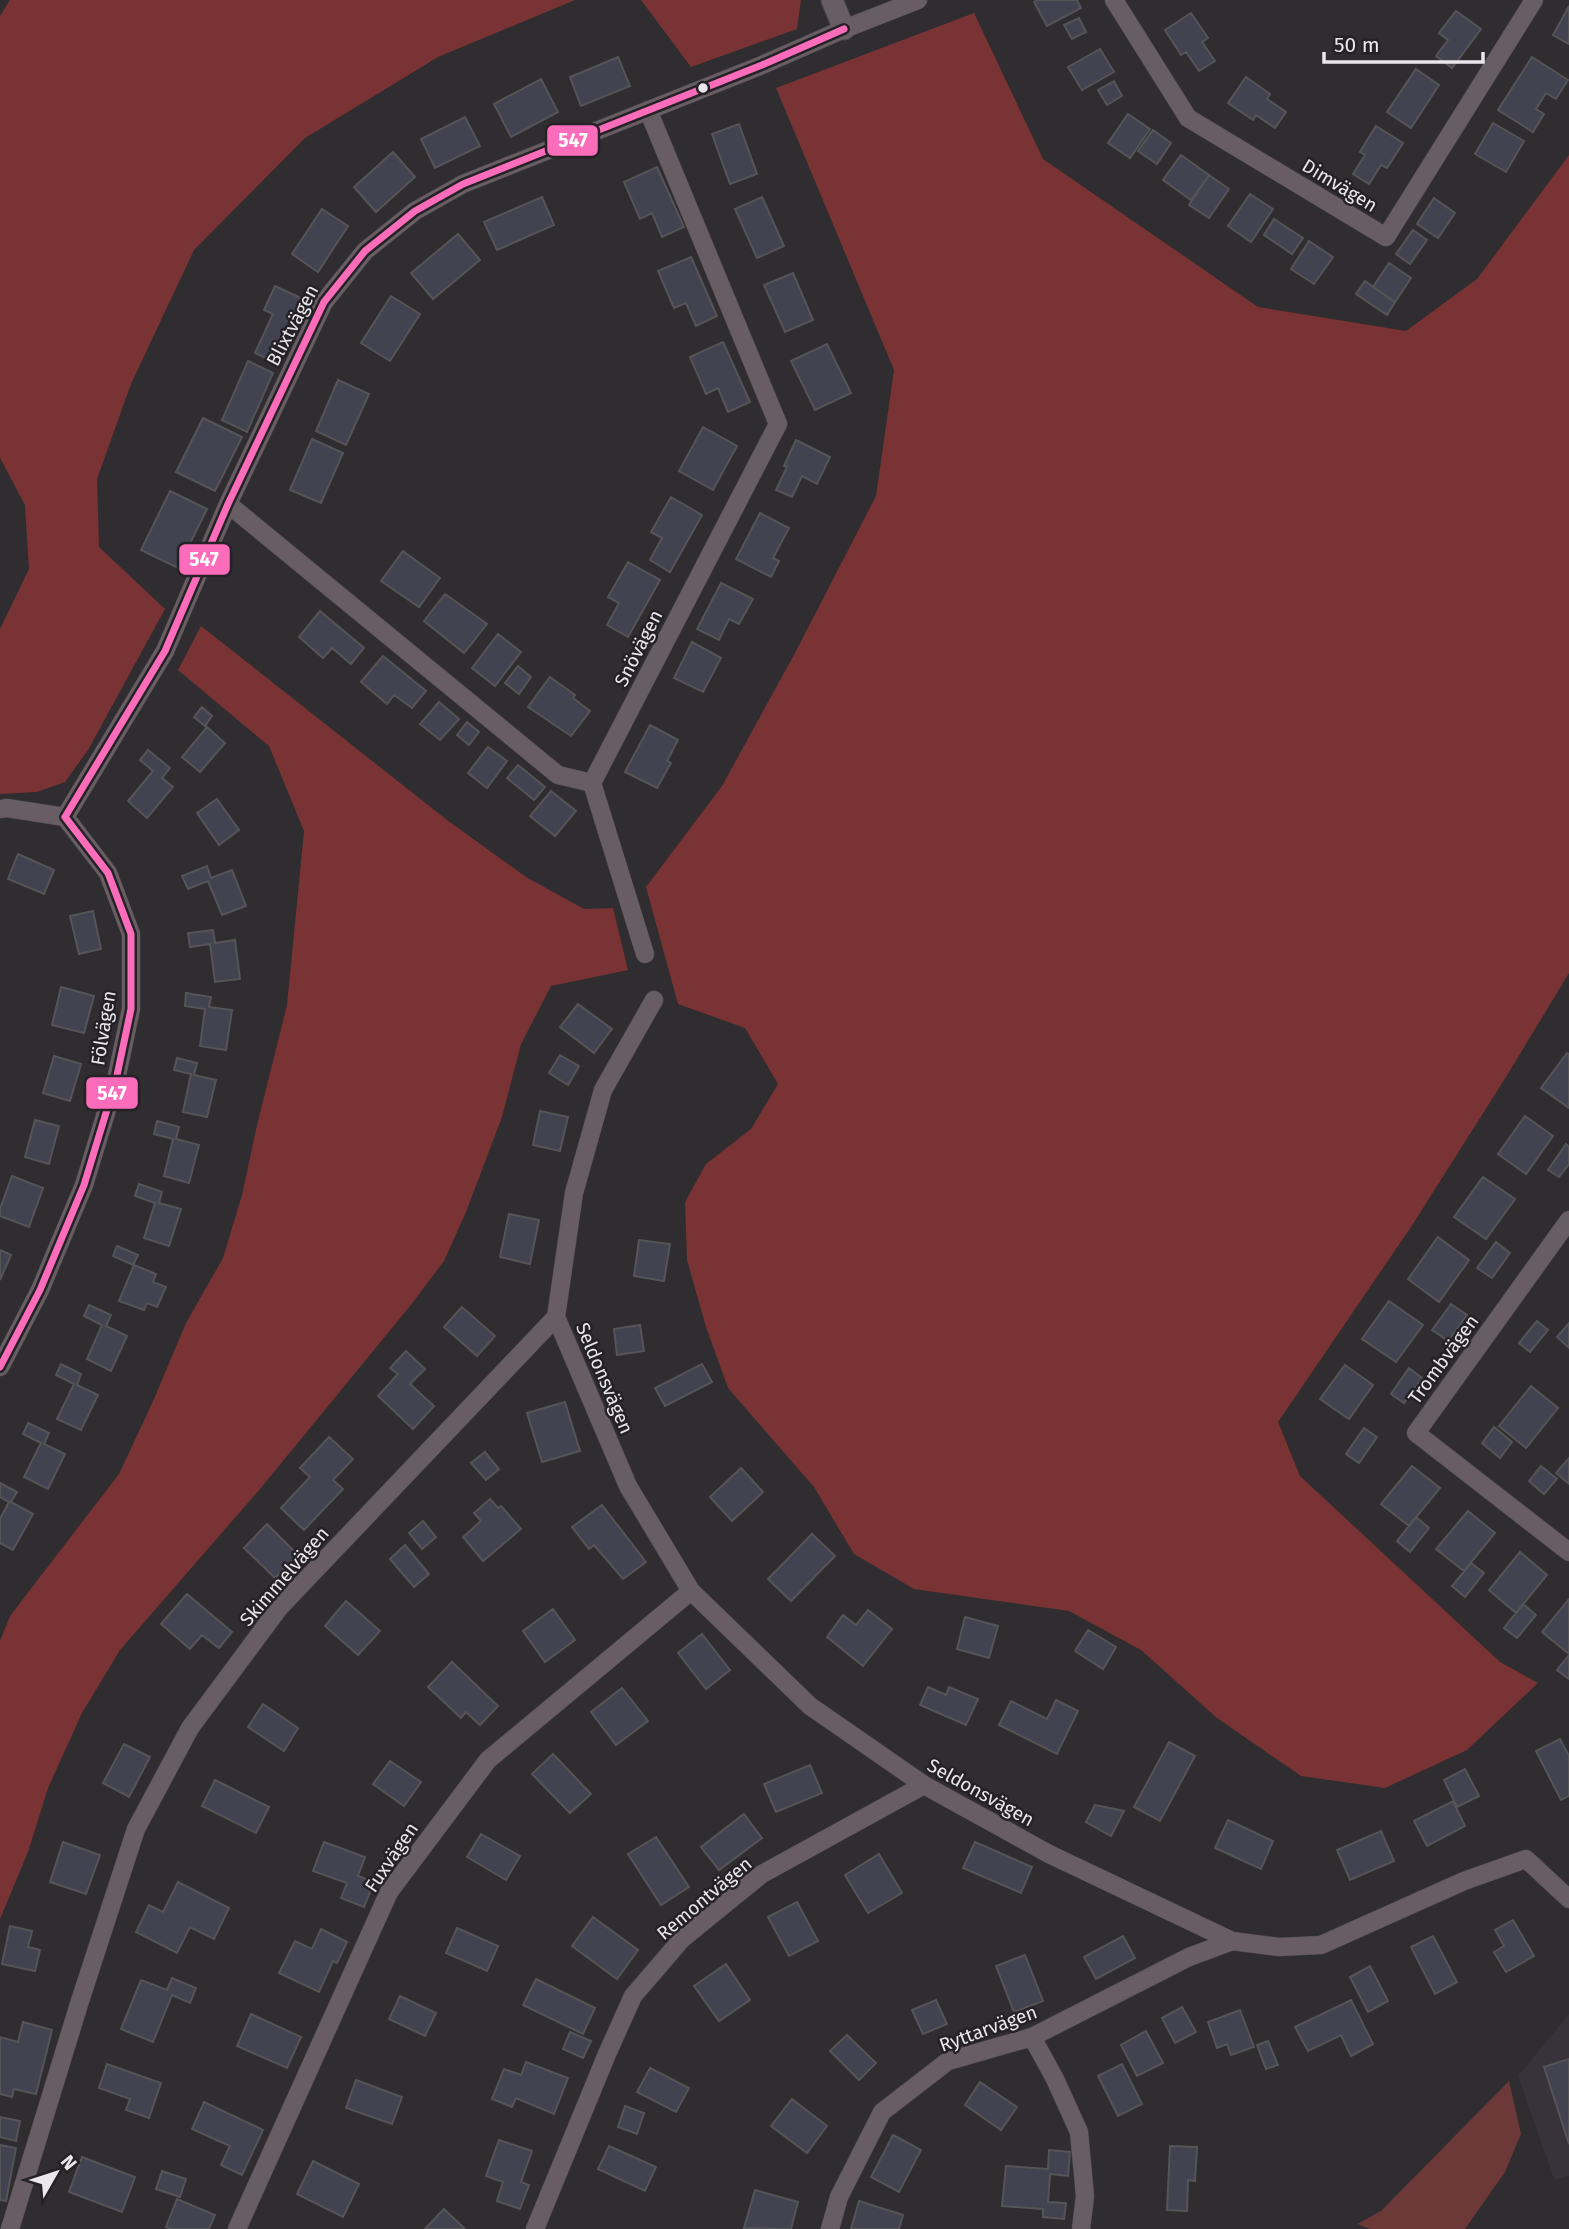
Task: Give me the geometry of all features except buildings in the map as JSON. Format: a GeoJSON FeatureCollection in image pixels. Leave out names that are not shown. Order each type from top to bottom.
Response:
{"type":"FeatureCollection","features":[{"type":"Feature","properties":{"kind":"street"},"geometry":{"type":"LineString","coordinates":[[831,0],[844,29]]}},
{"type":"Feature","properties":{"kind":"street","name":"Blixtvägen"},"geometry":{"type":"LineString","coordinates":[[65,817],[160,662],[228,504],[324,302],[365,251],[415,211],[463,184],[918,0]]}},
{"type":"Feature","properties":{"kind":"street","name":"Dimvägen"},"geometry":{"type":"LineString","coordinates":[[1114,0],[1188,118],[1386,237],[1534,0]]}},
{"type":"Feature","properties":{"kind":"street","name":"Snövägen"},"geometry":{"type":"LineString","coordinates":[[592,783],[778,424],[648,110]]}},
{"type":"Feature","properties":{"kind":"street"},"geometry":{"type":"LineString","coordinates":[[228,504],[558,775],[592,783],[645,954]]}},
{"type":"Feature","properties":{"kind":"street"},"geometry":{"type":"LineString","coordinates":[[0,809],[65,817]]}},
{"type":"Feature","properties":{"kind":"street","name":"Fölvägen"},"geometry":{"type":"LineString","coordinates":[[0,1367],[40,1290],[83,1185],[116,1080],[131,1009],[131,934],[108,873],[65,817]]}},
{"type":"Feature","properties":{"kind":"street"},"geometry":{"type":"LineString","coordinates":[[556,1317],[574,1193],[603,1090],[654,1000]]}},
{"type":"Feature","properties":{"kind":"street","name":"Trombvägen"},"geometry":{"type":"LineString","coordinates":[[1569,1220],[1416,1433],[1569,1552]]}},
{"type":"Feature","properties":{"kind":"street","name":"Seldonsvägen"},"geometry":{"type":"LineString","coordinates":[[556,1317],[628,1486],[691,1591],[810,1706],[924,1785],[1049,1854],[1231,1941],[1279,1947],[1321,1945],[1464,1881],[1526,1859],[1569,1899]]}},
{"type":"Feature","properties":{"kind":"street","name":"Skimmelvägen"},"geometry":{"type":"LineString","coordinates":[[10,2229],[136,1829],[190,1728],[279,1608],[556,1317]]}},
{"type":"Feature","properties":{"kind":"street","name":"Fuxvägen"},"geometry":{"type":"LineString","coordinates":[[237,2229],[389,1892],[488,1760],[691,1591]]}},
{"type":"Feature","properties":{"kind":"street","name":"Remontvägen"},"geometry":{"type":"LineString","coordinates":[[535,2229],[633,1996],[682,1939],[762,1874],[924,1785]]}},
{"type":"Feature","properties":{"kind":"street","name":"Ryttarvägen"},"geometry":{"type":"LineString","coordinates":[[830,2229],[839,2197],[882,2112],[948,2061],[1032,2037],[1189,1957],[1231,1941]]}},
{"type":"Feature","properties":{"kind":"street"},"geometry":{"type":"LineString","coordinates":[[1032,2037],[1079,2132],[1085,2196],[1081,2229]]}},
{"type":"Feature","properties":{"kind":"shaded area"},"geometry":{"type":"Polygon","coordinates":[[[10,0],[575,0],[438,57],[305,138],[194,250],[131,384],[97,479],[99,547],[165,609],[88,750],[65,782],[37,792],[0,794],[0,629],[29,569],[25,505],[0,458],[0,16],[10,0]]]}},
{"type":"Feature","properties":{"kind":"shaded area"},"geometry":{"type":"Polygon","coordinates":[[[641,0],[801,0],[797,29],[691,67],[641,0]]]}},
{"type":"Feature","properties":{"kind":"shaded area"},"geometry":{"type":"Polygon","coordinates":[[[974,13],[1043,159],[1258,307],[1406,331],[1477,279],[1569,155],[1569,973],[1411,1227],[1278,1422],[1300,1476],[1500,1662],[1538,1683],[1467,1750],[1385,1788],[1301,1776],[1217,1718],[1141,1650],[1069,1611],[914,1589],[854,1554],[814,1487],[728,1388],[706,1327],[687,1260],[685,1202],[706,1164],[751,1129],[778,1084],[745,1028],[678,1004],[646,887],[722,786],[876,496],[894,370],[776,88],[974,13]]]}},
{"type":"Feature","properties":{"kind":"shaded area"},"geometry":{"type":"Polygon","coordinates":[[[201,626],[447,820],[526,877],[584,909],[613,908],[628,970],[551,986],[521,1044],[502,1117],[444,1261],[260,1489],[120,1650],[82,1713],[48,1788],[28,1852],[0,1919],[0,1641],[10,1616],[119,1474],[186,1323],[223,1258],[242,1195],[287,1005],[304,831],[269,746],[178,670],[201,626]]]}},
{"type":"Feature","properties":{"kind":"shaded area"},"geometry":{"type":"Polygon","coordinates":[[[1569,2014],[1569,2176],[1554,2179],[1518,2076],[1569,2014]]]}},
{"type":"Feature","properties":{"kind":"shaded area"},"geometry":{"type":"Polygon","coordinates":[[[1509,2081],[1521,2134],[1505,2172],[1465,2229],[1370,2229],[1357,2224],[1381,2211],[1509,2081]]]}},
{"type":"Feature","properties":{"kind":"transit line","name":"547"},"geometry":{"type":"LineString","coordinates":[[65,817],[165,651],[228,504],[324,302],[365,251],[415,211],[463,184],[762,65],[844,29]]}},
{"type":"Feature","properties":{"kind":"transit line","name":"547"},"geometry":{"type":"LineString","coordinates":[[0,1367],[40,1290],[84,1185],[116,1080],[131,1009],[131,934],[108,873],[65,817]]}}]}
